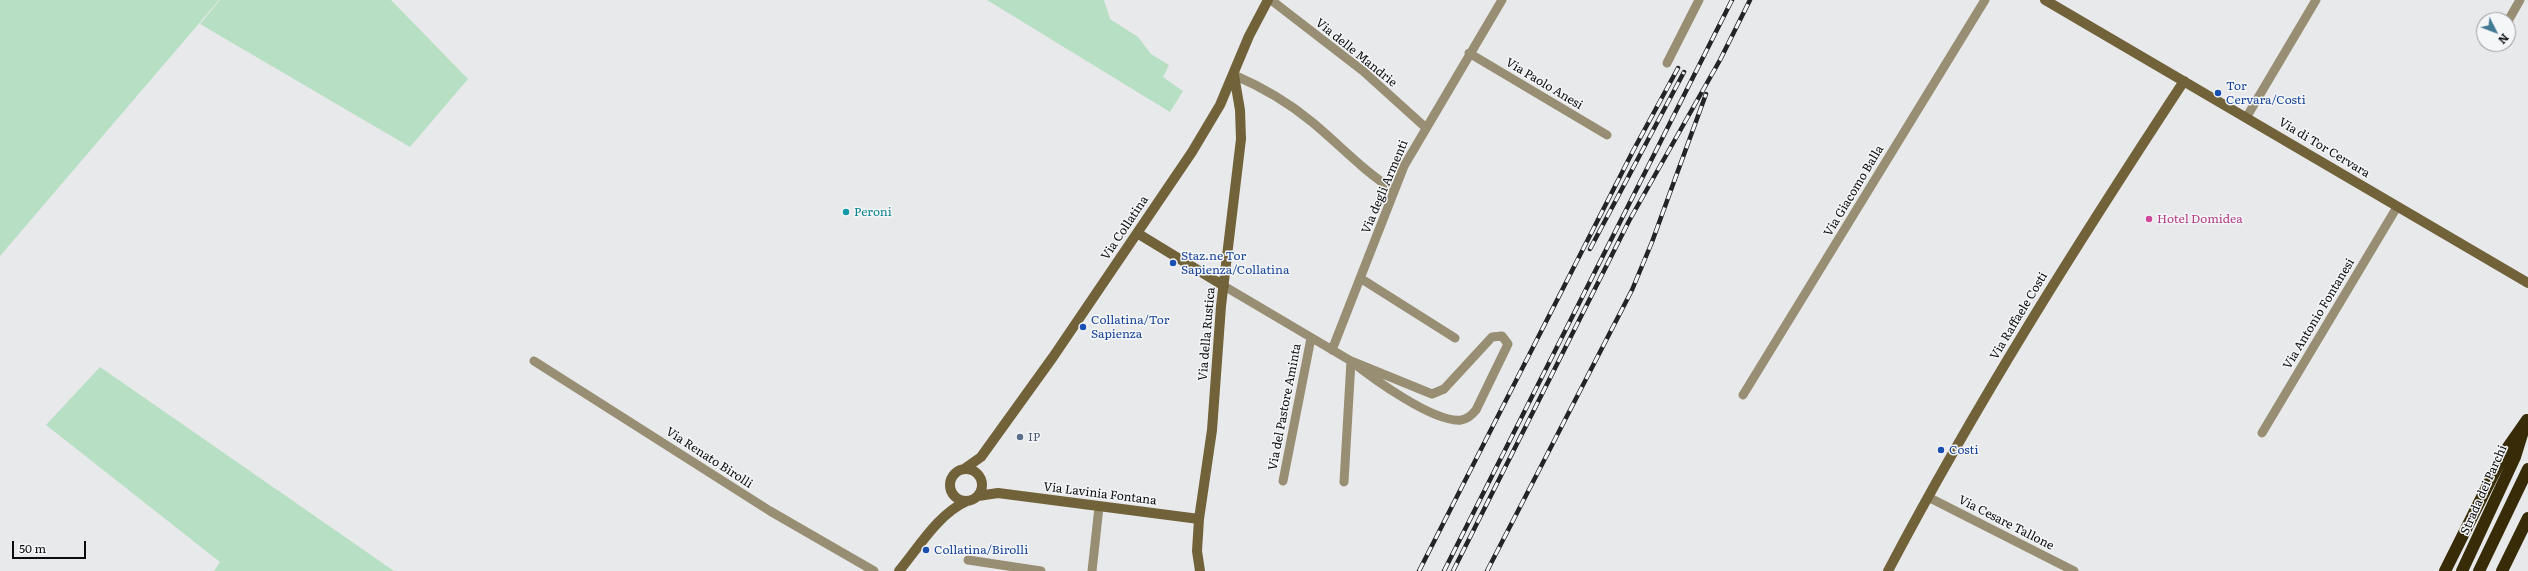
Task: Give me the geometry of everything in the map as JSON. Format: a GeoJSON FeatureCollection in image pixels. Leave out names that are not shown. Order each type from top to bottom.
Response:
{"type":"FeatureCollection","features":[{"type":"Feature","properties":{"kind":"highway"},"geometry":{"type":"LineString","coordinates":[[2445,571],[2504,452],[2528,419]]}},
{"type":"Feature","properties":{"kind":"highway","name":"Strada dei Parchi"},"geometry":{"type":"LineString","coordinates":[[2462,571],[2515,458],[2528,419]]}},
{"type":"Feature","properties":{"kind":"highway"},"geometry":{"type":"LineString","coordinates":[[2479,571],[2528,469]]}},
{"type":"Feature","properties":{"kind":"highway"},"geometry":{"type":"LineString","coordinates":[[2502,571],[2528,518]]}},
{"type":"Feature","properties":{"kind":"street","name":"Via Collatina"},"geometry":{"type":"LineString","coordinates":[[964,469],[981,457],[1053,357],[1204,133],[1234,75],[1252,30],[1269,0]]}},
{"type":"Feature","properties":{"kind":"street","name":"Via delle Mandrie"},"geometry":{"type":"LineString","coordinates":[[1269,0],[1362,71],[1425,127]]}},
{"type":"Feature","properties":{"kind":"street","name":"Via degli Armenti"},"geometry":{"type":"LineString","coordinates":[[1332,350],[1394,190],[1408,158],[1469,53],[1502,0]]}},
{"type":"Feature","properties":{"kind":"street"},"geometry":{"type":"LineString","coordinates":[[1667,63],[1699,0]]}},
{"type":"Feature","properties":{"kind":"street","name":"Via Giacomo Balla"},"geometry":{"type":"LineString","coordinates":[[1743,395],[1985,0]]}},
{"type":"Feature","properties":{"kind":"street","name":"Via di Tor Cervara"},"geometry":{"type":"LineString","coordinates":[[2045,0],[2528,283]]}},
{"type":"Feature","properties":{"kind":"street"},"geometry":{"type":"LineString","coordinates":[[2246,118],[2316,0]]}},
{"type":"Feature","properties":{"kind":"street"},"geometry":{"type":"LineString","coordinates":[[2513,12],[2520,0]]}},
{"type":"Feature","properties":{"kind":"street","name":"Via Paolo Anesi"},"geometry":{"type":"LineString","coordinates":[[1469,53],[1607,135]]}},
{"type":"Feature","properties":{"kind":"street"},"geometry":{"type":"LineString","coordinates":[[1234,75],[1262,87],[1300,113],[1369,173],[1394,190]]}},
{"type":"Feature","properties":{"kind":"street","name":"Via della Rustica"},"geometry":{"type":"LineString","coordinates":[[1200,571],[1198,551],[1200,519],[1212,430],[1224,286],[1241,139],[1240,110],[1234,75]]}},
{"type":"Feature","properties":{"kind":"street","name":"Via Raffaele Costi"},"geometry":{"type":"LineString","coordinates":[[1888,571],[1928,497],[2073,250],[2184,81]]}},
{"type":"Feature","properties":{"kind":"street","name":"Via Antonio Fontanesi"},"geometry":{"type":"LineString","coordinates":[[2262,433],[2397,207]]}},
{"type":"Feature","properties":{"kind":"street"},"geometry":{"type":"LineString","coordinates":[[1137,233],[1351,361],[1370,376],[1408,400],[1446,418],[1462,420],[1468,418],[1476,410],[1508,344],[1502,336],[1492,336],[1444,389],[1434,394],[1351,361]]}},
{"type":"Feature","properties":{"kind":"street"},"geometry":{"type":"LineString","coordinates":[[1360,278],[1455,338]]}},
{"type":"Feature","properties":{"kind":"street","name":"Via del Pastore Aminta"},"geometry":{"type":"LineString","coordinates":[[1282,481],[1311,338]]}},
{"type":"Feature","properties":{"kind":"street","name":"Via Renato Birolli"},"geometry":{"type":"LineString","coordinates":[[534,361],[770,511],[874,571]]}},
{"type":"Feature","properties":{"kind":"street"},"geometry":{"type":"LineString","coordinates":[[1344,482],[1351,361]]}},
{"type":"Feature","properties":{"kind":"street"},"geometry":{"type":"LineString","coordinates":[[899,571],[944,517],[958,505],[978,496],[981,479],[981,457]]}},
{"type":"Feature","properties":{"kind":"street"},"geometry":{"type":"LineString","coordinates":[[944,517],[952,494],[950,482],[956,474],[964,469],[974,471],[981,479]]}},
{"type":"Feature","properties":{"kind":"street","name":"Via Lavinia Fontana"},"geometry":{"type":"LineString","coordinates":[[981,479],[998,493]]}},
{"type":"Feature","properties":{"kind":"street","name":"Via Lavinia Fontana"},"geometry":{"type":"LineString","coordinates":[[978,496],[998,493],[1200,519]]}},
{"type":"Feature","properties":{"kind":"street"},"geometry":{"type":"LineString","coordinates":[[952,494],[956,498],[967,501]]}},
{"type":"Feature","properties":{"kind":"street","name":"Via Cesare Tallone"},"geometry":{"type":"LineString","coordinates":[[1928,497],[2074,571]]}},
{"type":"Feature","properties":{"kind":"street"},"geometry":{"type":"LineString","coordinates":[[1092,571],[1099,506]]}},
{"type":"Feature","properties":{"kind":"street"},"geometry":{"type":"LineString","coordinates":[[968,560],[1041,571]]}},
{"type":"Feature","properties":{"kind":"green space"},"geometry":{"type":"Polygon","coordinates":[[[0,0],[219,0],[0,256],[0,0]]]}},
{"type":"Feature","properties":{"kind":"green space"},"geometry":{"type":"Polygon","coordinates":[[[220,0],[391,0],[468,79],[410,147],[200,24],[220,0]]]}},
{"type":"Feature","properties":{"kind":"green space"},"geometry":{"type":"Polygon","coordinates":[[[987,0],[1104,0],[1110,19],[1138,37],[1151,54],[1169,65],[1163,77],[1183,91],[1170,112],[987,0]]]}},
{"type":"Feature","properties":{"kind":"green space"},"geometry":{"type":"Polygon","coordinates":[[[100,367],[394,571],[214,571],[220,562],[46,425],[100,367]]]}},
{"type":"Feature","properties":{"kind":"railway"},"geometry":{"type":"LineString","coordinates":[[1444,571],[1732,0]]}},
{"type":"Feature","properties":{"kind":"railway"},"geometry":{"type":"LineString","coordinates":[[1453,571],[1629,221],[1720,60],[1750,0]]}},
{"type":"Feature","properties":{"kind":"railway"},"geometry":{"type":"LineString","coordinates":[[1419,571],[1633,151],[1678,68]]}},
{"type":"Feature","properties":{"kind":"railway"},"geometry":{"type":"LineString","coordinates":[[1590,249],[1684,72]]}},
{"type":"Feature","properties":{"kind":"railway"},"geometry":{"type":"LineString","coordinates":[[1487,571],[1632,290],[1652,242],[1706,94]]}},
{"type":"Feature","properties":{"kind":"place","name":"Tor Cervara/Costi"},"geometry":{"type":"Point","coordinates":[2218,93]}},
{"type":"Feature","properties":{"kind":"place","name":"Peroni"},"geometry":{"type":"Point","coordinates":[846,212]}},
{"type":"Feature","properties":{"kind":"place","name":"Hotel Domidea"},"geometry":{"type":"Point","coordinates":[2149,219]}},
{"type":"Feature","properties":{"kind":"place","name":"Staz.ne Tor Sapienza/Collatina"},"geometry":{"type":"Point","coordinates":[1173,263]}},
{"type":"Feature","properties":{"kind":"place","name":"Collatina/Tor Sapienza"},"geometry":{"type":"Point","coordinates":[1083,327]}},
{"type":"Feature","properties":{"kind":"place","name":"IP"},"geometry":{"type":"Point","coordinates":[1020,437]}},
{"type":"Feature","properties":{"kind":"place","name":"Costi"},"geometry":{"type":"Point","coordinates":[1941,450]}},
{"type":"Feature","properties":{"kind":"place","name":"Collatina/Birolli"},"geometry":{"type":"Point","coordinates":[926,550]}}]}
